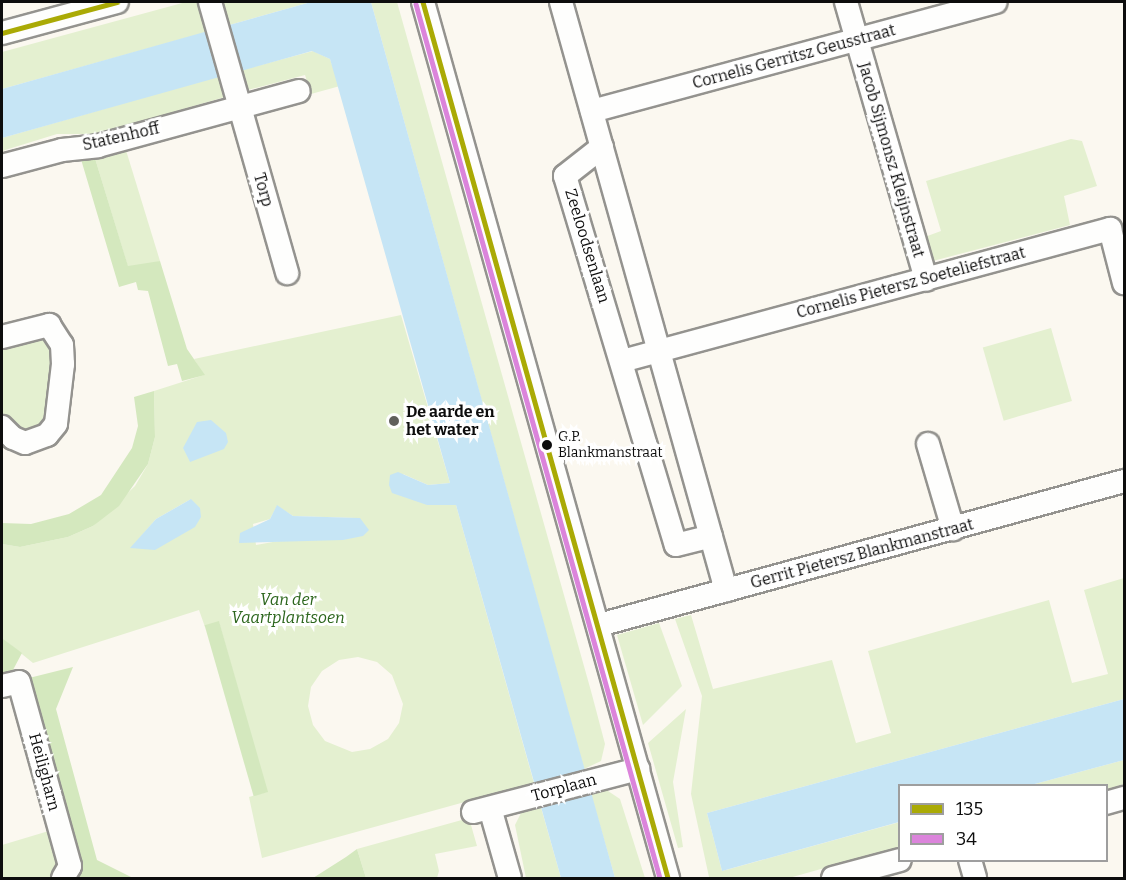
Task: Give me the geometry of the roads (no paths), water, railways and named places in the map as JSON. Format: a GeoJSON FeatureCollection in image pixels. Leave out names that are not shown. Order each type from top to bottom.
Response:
{"type":"FeatureCollection","features":[{"type":"Feature","properties":{"kind":"street"},"geometry":{"type":"LineString","coordinates":[[2,33],[117,2]]}},
{"type":"Feature","properties":{"kind":"street"},"geometry":{"type":"LineString","coordinates":[[423,2],[599,625],[668,879]]}},
{"type":"Feature","properties":{"kind":"street"},"geometry":{"type":"LineString","coordinates":[[561,2],[726,590]]}},
{"type":"Feature","properties":{"kind":"street","name":"Jacob Sijmonsz Kleijnstraat"},"geometry":{"type":"LineString","coordinates":[[846,2],[926,280]]}},
{"type":"Feature","properties":{"kind":"street","name":"Cornelis Gerritsz Geusstraat"},"geometry":{"type":"LineString","coordinates":[[592,111],[996,2]]}},
{"type":"Feature","properties":{"kind":"street","name":"Torp"},"geometry":{"type":"LineString","coordinates":[[213,12],[287,273]]}},
{"type":"Feature","properties":{"kind":"street"},"geometry":{"type":"LineString","coordinates":[[240,107],[299,91]]}},
{"type":"Feature","properties":{"kind":"street","name":"Statenhoff"},"geometry":{"type":"LineString","coordinates":[[2,166],[62,150],[98,146],[240,107]]}},
{"type":"Feature","properties":{"kind":"street","name":"Zeeloodsenlaan"},"geometry":{"type":"LineString","coordinates":[[602,147],[565,176],[676,545],[711,536]]}},
{"type":"Feature","properties":{"kind":"street","name":"Cornelis Pietersz Soeteliefstraat"},"geometry":{"type":"LineString","coordinates":[[658,351],[1110,229],[1125,282]]}},
{"type":"Feature","properties":{"kind":"street"},"geometry":{"type":"LineString","coordinates":[[2,337],[49,325],[55,330],[62,345],[63,364],[56,424],[46,435],[25,443],[13,438],[2,427]]}},
{"type":"Feature","properties":{"kind":"street"},"geometry":{"type":"LineString","coordinates":[[622,361],[658,351]]}},
{"type":"Feature","properties":{"kind":"street"},"geometry":{"type":"LineString","coordinates":[[928,444],[953,529]]}},
{"type":"Feature","properties":{"kind":"street","name":"Gerrit Pietersz Blankmanstraat"},"geometry":{"type":"LineString","coordinates":[[599,625],[1125,481]]}},
{"type":"Feature","properties":{"kind":"street","name":"Heiligharn"},"geometry":{"type":"LineString","coordinates":[[2,686],[19,682],[70,866],[63,879]]}},
{"type":"Feature","properties":{"kind":"street","name":"Torplaan"},"geometry":{"type":"LineString","coordinates":[[510,879],[481,810],[638,769]]}},
{"type":"Feature","properties":{"kind":"street"},"geometry":{"type":"LineString","coordinates":[[1108,803],[1125,798]]}},
{"type":"Feature","properties":{"kind":"street"},"geometry":{"type":"LineString","coordinates":[[833,879],[898,862]]}},
{"type":"Feature","properties":{"kind":"street"},"geometry":{"type":"LineString","coordinates":[[970,862],[975,879]]}},
{"type":"Feature","properties":{"kind":"water"},"geometry":{"type":"Polygon","coordinates":[[[311,2],[371,2],[615,878],[561,878],[456,505],[427,505],[392,493],[389,485],[390,475],[398,472],[428,485],[450,483],[330,59],[312,51],[2,138],[2,89],[311,2]]]}},
{"type":"Feature","properties":{"kind":"water"},"geometry":{"type":"Polygon","coordinates":[[[211,420],[226,433],[228,442],[224,449],[190,462],[183,448],[197,422],[211,420]]]}},
{"type":"Feature","properties":{"kind":"water"},"geometry":{"type":"Polygon","coordinates":[[[191,499],[200,508],[201,517],[195,527],[155,550],[130,548],[156,519],[191,499]]]}},
{"type":"Feature","properties":{"kind":"water"},"geometry":{"type":"Polygon","coordinates":[[[277,505],[293,516],[360,518],[369,530],[363,536],[343,540],[239,543],[240,533],[270,519],[277,505]]]}},
{"type":"Feature","properties":{"kind":"water"},"geometry":{"type":"Polygon","coordinates":[[[1124,699],[1124,760],[1035,784],[898,784],[898,822],[722,871],[707,813],[1124,699]]]}},
{"type":"Feature","properties":{"kind":"place","name":"De aarde en het water"},"geometry":{"type":"Point","coordinates":[394,421]}},
{"type":"Feature","properties":{"kind":"place","name":"G.P. Blankmanstraat"},"geometry":{"type":"Point","coordinates":[547,445]}},
{"type":"Feature","properties":{"kind":"park label","name":"Van der Vaartplantsoen"},"geometry":{"type":"Point","coordinates":[288,609]}}]}
